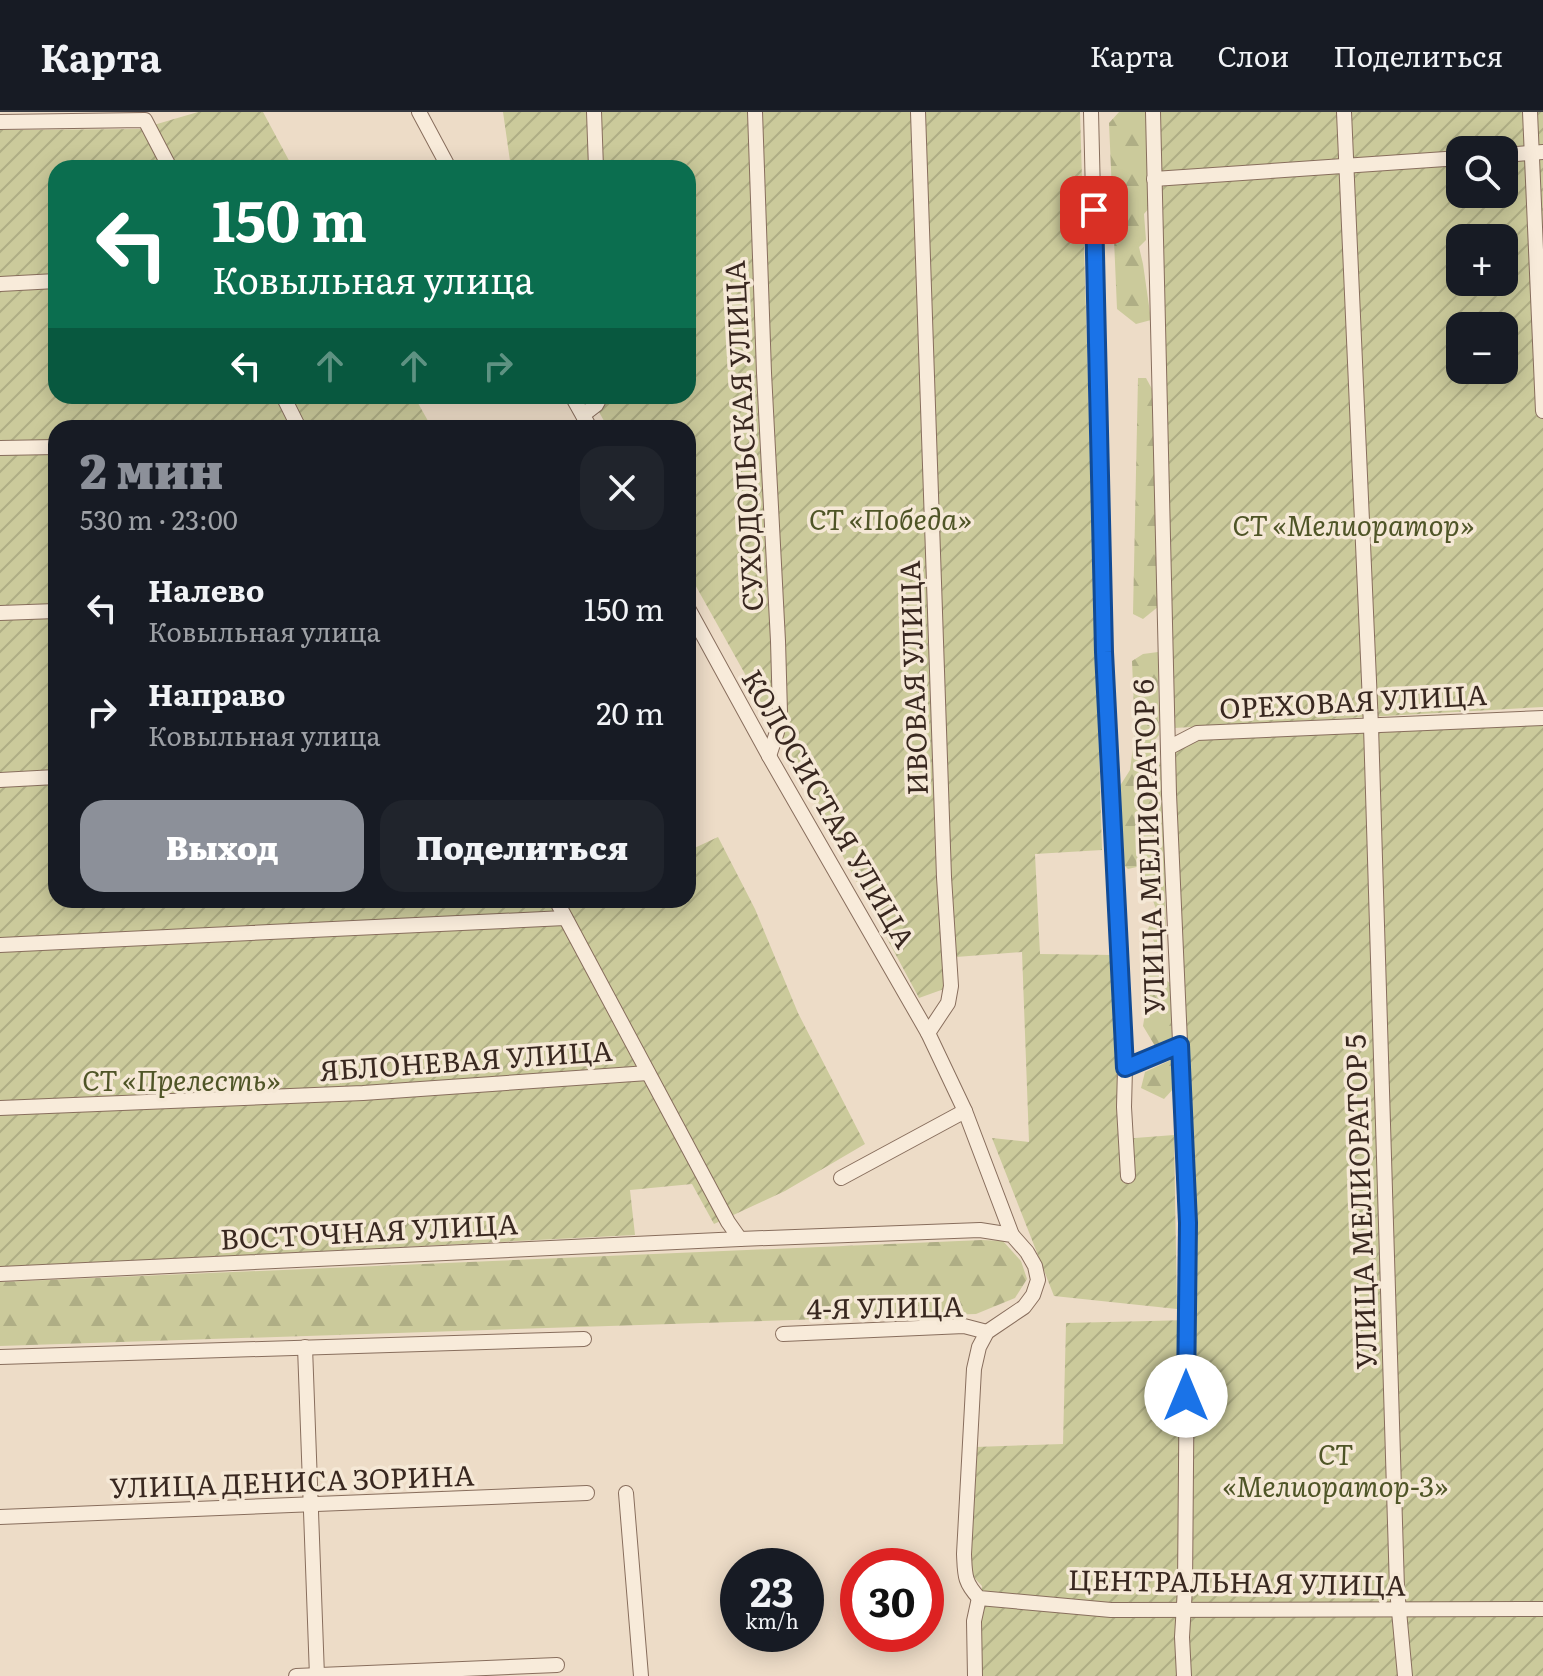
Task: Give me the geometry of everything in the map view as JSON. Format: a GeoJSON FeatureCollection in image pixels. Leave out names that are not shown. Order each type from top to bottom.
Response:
{"type":"FeatureCollection","features":[{"type":"Feature","properties":{"kind":"street"},"geometry":{"type":"LineString","coordinates":[[594,112],[596,160]]}},
{"type":"Feature","properties":{"kind":"street","name":"СУХОДОЛЬСКАЯ УЛИЦА"},"geometry":{"type":"LineString","coordinates":[[755,112],[780,699],[777,732],[769,756]]}},
{"type":"Feature","properties":{"kind":"street","name":"ИВОВАЯ УЛИЦА"},"geometry":{"type":"LineString","coordinates":[[918,112],[944,877],[951,986],[948,1003],[931,1038]]}},
{"type":"Feature","properties":{"kind":"street"},"geometry":{"type":"LineString","coordinates":[[1091,112],[1104,652],[1128,1176]]}},
{"type":"Feature","properties":{"kind":"street","name":"УЛИЦА МЕЛИОРАТОР 6"},"geometry":{"type":"LineString","coordinates":[[1153,112],[1168,748],[1188,1223],[1184,1676]]}},
{"type":"Feature","properties":{"kind":"street","name":"УЛИЦА МЕЛИОРАТОР 5"},"geometry":{"type":"LineString","coordinates":[[1344,112],[1371,726],[1398,1608],[1405,1676]]}},
{"type":"Feature","properties":{"kind":"street"},"geometry":{"type":"LineString","coordinates":[[1530,112],[1538,153],[1543,411]]}},
{"type":"Feature","properties":{"kind":"street"},"geometry":{"type":"LineString","coordinates":[[421,113],[445,160]]}},
{"type":"Feature","properties":{"kind":"street"},"geometry":{"type":"LineString","coordinates":[[0,122],[145,120],[166,160]]}},
{"type":"Feature","properties":{"kind":"street"},"geometry":{"type":"LineString","coordinates":[[1518,154],[1538,153]]}},
{"type":"Feature","properties":{"kind":"street"},"geometry":{"type":"LineString","coordinates":[[1154,179],[1446,159]]}},
{"type":"Feature","properties":{"kind":"street"},"geometry":{"type":"LineString","coordinates":[[0,284],[48,281]]}},
{"type":"Feature","properties":{"kind":"street"},"geometry":{"type":"LineString","coordinates":[[0,448],[48,447]]}},
{"type":"Feature","properties":{"kind":"street"},"geometry":{"type":"LineString","coordinates":[[0,613],[48,611]]}},
{"type":"Feature","properties":{"kind":"street","name":"КОЛОСИСТАЯ УЛИЦА"},"geometry":{"type":"LineString","coordinates":[[696,623],[931,1038],[965,1111],[1012,1235],[1035,1266],[1038,1280],[1033,1295],[1024,1307],[987,1332]]}},
{"type":"Feature","properties":{"kind":"street","name":"ОРЕХОВАЯ УЛИЦА"},"geometry":{"type":"LineString","coordinates":[[1168,748],[1197,733],[1543,718]]}},
{"type":"Feature","properties":{"kind":"street"},"geometry":{"type":"LineString","coordinates":[[0,780],[48,777]]}},
{"type":"Feature","properties":{"kind":"street"},"geometry":{"type":"LineString","coordinates":[[560,908],[728,1222],[740,1239]]}},
{"type":"Feature","properties":{"kind":"street"},"geometry":{"type":"LineString","coordinates":[[0,945],[565,918]]}},
{"type":"Feature","properties":{"kind":"street"},"geometry":{"type":"LineString","coordinates":[[1125,1068],[1180,1045]]}},
{"type":"Feature","properties":{"kind":"street","name":"ЯБЛОНЕВАЯ УЛИЦА"},"geometry":{"type":"LineString","coordinates":[[0,1108],[363,1093],[648,1073]]}},
{"type":"Feature","properties":{"kind":"street"},"geometry":{"type":"LineString","coordinates":[[841,1178],[965,1111]]}},
{"type":"Feature","properties":{"kind":"street","name":"ВОСТОЧНАЯ УЛИЦА"},"geometry":{"type":"LineString","coordinates":[[0,1274],[740,1239],[980,1230],[1012,1235]]}},
{"type":"Feature","properties":{"kind":"street","name":"4-Я УЛИЦА"},"geometry":{"type":"LineString","coordinates":[[783,1334],[964,1326],[987,1332]]}},
{"type":"Feature","properties":{"kind":"street"},"geometry":{"type":"LineString","coordinates":[[975,1676],[974,1621],[979,1598],[969,1587],[964,1554],[974,1369],[979,1347],[987,1332]]}},
{"type":"Feature","properties":{"kind":"street"},"geometry":{"type":"LineString","coordinates":[[0,1357],[584,1339]]}},
{"type":"Feature","properties":{"kind":"street"},"geometry":{"type":"LineString","coordinates":[[305,1347],[317,1676]]}},
{"type":"Feature","properties":{"kind":"street","name":"УЛИЦА ДЕНИСА ЗОРИНА"},"geometry":{"type":"LineString","coordinates":[[0,1517],[587,1493]]}},
{"type":"Feature","properties":{"kind":"street"},"geometry":{"type":"LineString","coordinates":[[626,1493],[641,1676]]}},
{"type":"Feature","properties":{"kind":"street","name":"ЦЕНТРАЛЬНАЯ УЛИЦА"},"geometry":{"type":"LineString","coordinates":[[979,1598],[1111,1610],[1543,1609]]}},
{"type":"Feature","properties":{"kind":"street"},"geometry":{"type":"LineString","coordinates":[[296,1676],[557,1665]]}},
{"type":"Feature","properties":{"kind":"green space","name":"СТ «Прелесть»"},"geometry":{"type":"Polygon","coordinates":[[[198,112],[263,112],[289,160],[48,160],[48,404],[418,404],[428,420],[48,420],[48,908],[696,908],[696,847],[718,837],[755,909],[798,1013],[865,1144],[785,1191],[714,1224],[692,1184],[630,1190],[635,1235],[0,1268],[0,130],[140,129],[198,112]]]}},
{"type":"Feature","properties":{"kind":"green space","name":"СТ «Победа»"},"geometry":{"type":"Polygon","coordinates":[[[503,112],[1080,112],[1102,850],[1035,854],[1040,954],[1114,955],[1122,1139],[1174,1135],[1177,1309],[1054,1296],[992,1138],[1029,1142],[1022,952],[943,958],[944,989],[919,998],[696,586],[696,420],[604,420],[594,404],[696,404],[696,160],[510,160],[503,112]]]}},
{"type":"Feature","properties":{"kind":"green space"},"geometry":{"type":"Polygon","coordinates":[[[1119,112],[1148,112],[1149,208],[1144,214],[1146,240],[1139,247],[1151,320],[1136,324],[1117,309],[1109,123],[1119,112]]]}},
{"type":"Feature","properties":{"kind":"green space","name":"СТ «Мелиоратор»"},"geometry":{"type":"Polygon","coordinates":[[[1156,112],[1543,112],[1543,707],[1174,728],[1156,112]]]}},
{"type":"Feature","properties":{"kind":"green space"},"geometry":{"type":"Polygon","coordinates":[[[1138,378],[1146,378],[1152,389],[1159,606],[1143,619],[1133,614],[1138,378]]]}},
{"type":"Feature","properties":{"kind":"green space"},"geometry":{"type":"Polygon","coordinates":[[[1158,652],[1159,735],[1153,742],[1154,758],[1164,765],[1166,951],[1157,948],[1148,929],[1157,912],[1141,866],[1128,869],[1122,863],[1116,792],[1130,770],[1135,732],[1132,661],[1143,654],[1158,652]]]}},
{"type":"Feature","properties":{"kind":"green space","name":"СТ «Мелиоратор-3»"},"geometry":{"type":"Polygon","coordinates":[[[1543,724],[1543,1676],[980,1676],[977,1621],[982,1586],[970,1573],[975,1447],[1063,1444],[1066,1323],[1191,1320],[1174,740],[1543,724]]]}},
{"type":"Feature","properties":{"kind":"green space"},"geometry":{"type":"Polygon","coordinates":[[[1150,969],[1159,969],[1159,975],[1170,983],[1172,1038],[1155,1046],[1143,1026],[1148,996],[1144,975],[1150,969]]]}},
{"type":"Feature","properties":{"kind":"green space"},"geometry":{"type":"Polygon","coordinates":[[[1171,1060],[1175,1087],[1164,1099],[1141,1088],[1145,1072],[1171,1060]]]}},
{"type":"Feature","properties":{"kind":"green space"},"geometry":{"type":"Polygon","coordinates":[[[1003,1241],[1021,1261],[1027,1279],[1015,1298],[976,1314],[0,1346],[0,1282],[1003,1241]]]}},
{"type":"Feature","properties":{"kind":"route"},"geometry":{"type":"LineString","coordinates":[[1094,210],[1104,652],[1125,1068],[1180,1045],[1188,1223],[1186,1396]]}}]}
